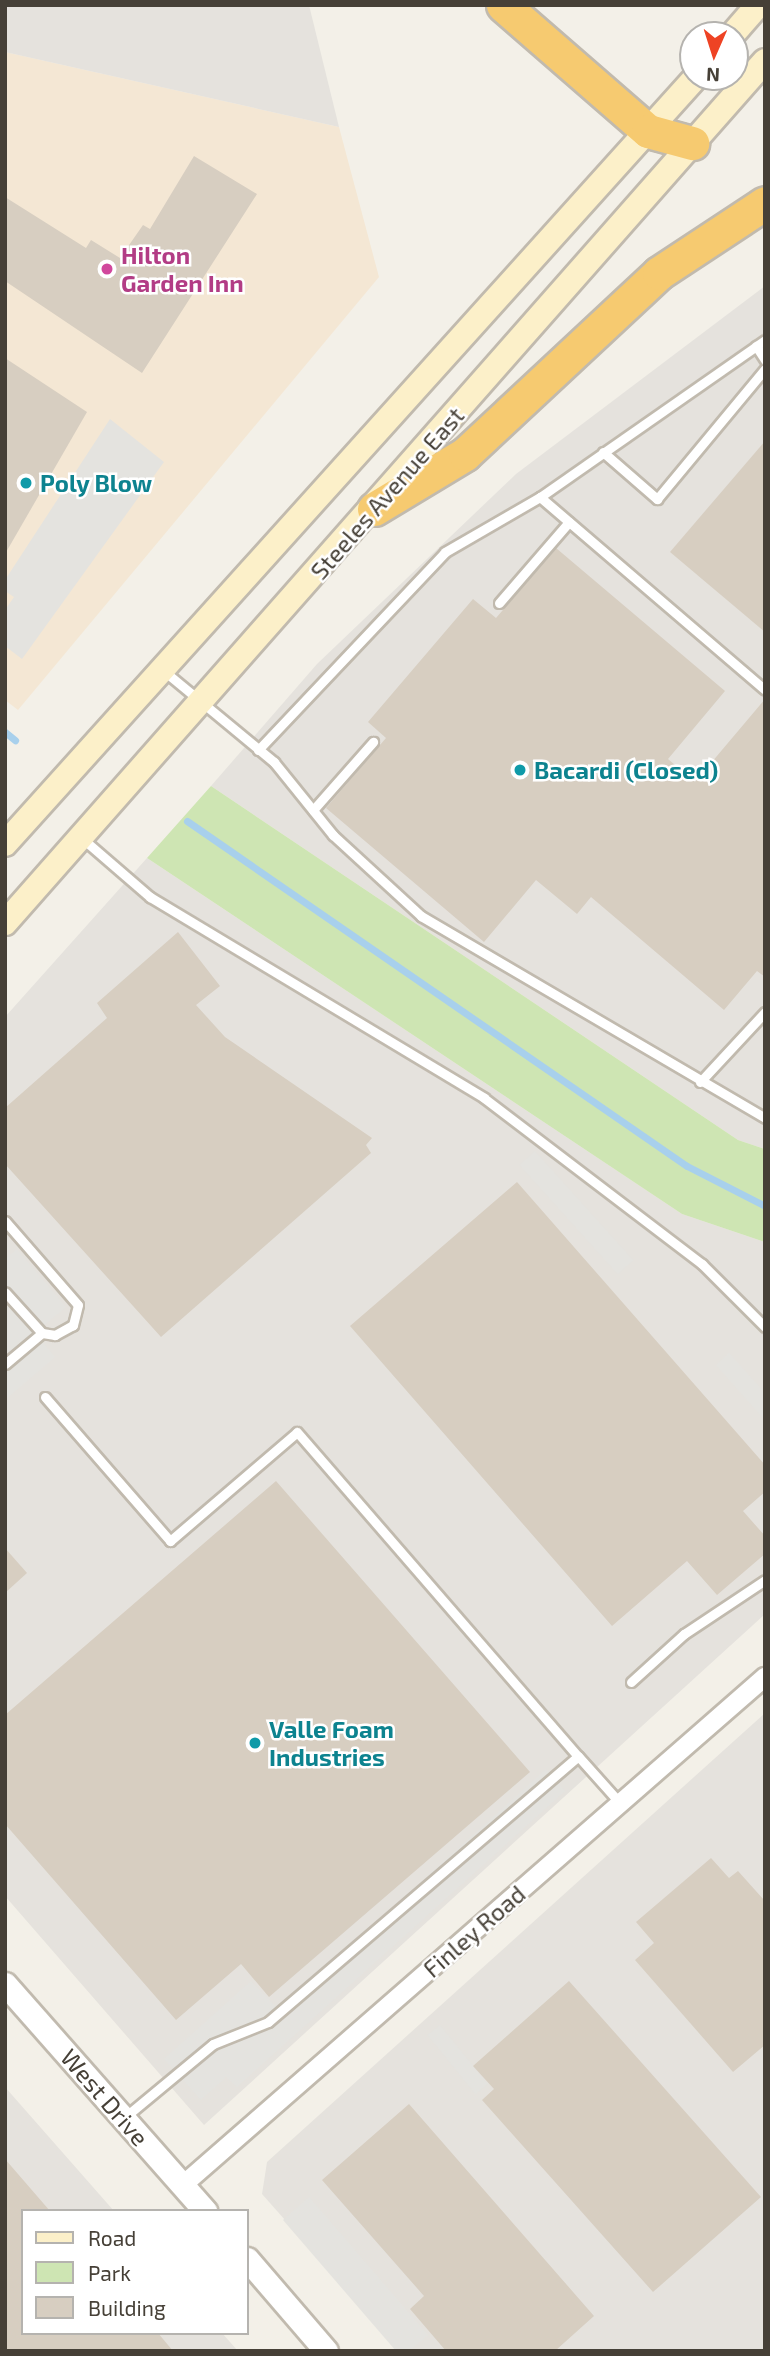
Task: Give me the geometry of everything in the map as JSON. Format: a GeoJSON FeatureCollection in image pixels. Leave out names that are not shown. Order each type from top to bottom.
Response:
{"type":"FeatureCollection","features":[{"type":"Feature","properties":{"kind":"highway"},"geometry":{"type":"LineString","coordinates":[[503,5],[648,131],[692,143]]}},
{"type":"Feature","properties":{"kind":"highway"},"geometry":{"type":"LineString","coordinates":[[374,509],[465,454],[659,273],[765,203]]}},
{"type":"Feature","properties":{"kind":"main road"},"geometry":{"type":"LineString","coordinates":[[744,21],[758,5]]}},
{"type":"Feature","properties":{"kind":"main road","name":"Steeles Avenue East"},"geometry":{"type":"LineString","coordinates":[[5,923],[374,509],[765,61]]}},
{"type":"Feature","properties":{"kind":"main road","name":"Steeles Avenue East"},"geometry":{"type":"LineString","coordinates":[[5,844],[160,668],[684,91]]}},
{"type":"Feature","properties":{"kind":"street","name":"Finley Road"},"geometry":{"type":"LineString","coordinates":[[183,2185],[765,1677]]}},
{"type":"Feature","properties":{"kind":"street","name":"West Drive"},"geometry":{"type":"LineString","coordinates":[[5,1984],[203,2209]]}},
{"type":"Feature","properties":{"kind":"street"},"geometry":{"type":"LineString","coordinates":[[248,2260],[326,2351]]}},
{"type":"Feature","properties":{"kind":"lane"},"geometry":{"type":"LineString","coordinates":[[258,750],[446,552],[540,496],[765,340]]}},
{"type":"Feature","properties":{"kind":"lane"},"geometry":{"type":"LineString","coordinates":[[756,346],[765,360]]}},
{"type":"Feature","properties":{"kind":"lane"},"geometry":{"type":"LineString","coordinates":[[603,452],[657,499],[765,369]]}},
{"type":"Feature","properties":{"kind":"lane"},"geometry":{"type":"LineString","coordinates":[[540,496],[765,690]]}},
{"type":"Feature","properties":{"kind":"lane"},"geometry":{"type":"LineString","coordinates":[[499,603],[569,522]]}},
{"type":"Feature","properties":{"kind":"lane"},"geometry":{"type":"LineString","coordinates":[[160,668],[199,704],[274,762],[313,810],[421,916],[765,1118]]}},
{"type":"Feature","properties":{"kind":"lane"},"geometry":{"type":"LineString","coordinates":[[313,810],[373,742]]}},
{"type":"Feature","properties":{"kind":"lane"},"geometry":{"type":"LineString","coordinates":[[80,837],[150,897],[484,1098],[702,1264],[765,1328]]}},
{"type":"Feature","properties":{"kind":"lane"},"geometry":{"type":"LineString","coordinates":[[700,1082],[765,1012]]}},
{"type":"Feature","properties":{"kind":"lane"},"geometry":{"type":"LineString","coordinates":[[5,1221],[78,1305],[73,1325],[55,1335],[42,1333],[5,1292]]}},
{"type":"Feature","properties":{"kind":"lane"},"geometry":{"type":"LineString","coordinates":[[5,1364],[42,1333]]}},
{"type":"Feature","properties":{"kind":"lane"},"geometry":{"type":"LineString","coordinates":[[45,1397],[170,1541],[297,1432],[620,1803]]}},
{"type":"Feature","properties":{"kind":"lane"},"geometry":{"type":"LineString","coordinates":[[631,1682],[684,1634],[765,1580]]}},
{"type":"Feature","properties":{"kind":"lane"},"geometry":{"type":"LineString","coordinates":[[124,2119],[214,2044],[268,2022],[578,1756]]}},
{"type":"Feature","properties":{"kind":"shaded area"},"geometry":{"type":"Polygon","coordinates":[[[5,5],[309,5],[339,127],[5,52],[5,5]]]}},
{"type":"Feature","properties":{"kind":"shaded area"},"geometry":{"type":"Polygon","coordinates":[[[5,52],[339,127],[379,277],[18,710],[5,700],[5,52]]]}},
{"type":"Feature","properties":{"kind":"shaded area"},"geometry":{"type":"Polygon","coordinates":[[[765,286],[765,1149],[738,1140],[211,786],[317,664],[516,474],[765,286]]]}},
{"type":"Feature","properties":{"kind":"shaded area"},"geometry":{"type":"Polygon","coordinates":[[[110,419],[164,462],[22,659],[5,646],[5,610],[14,597],[5,591],[5,580],[110,419]]]}},
{"type":"Feature","properties":{"kind":"shaded area"},"geometry":{"type":"Polygon","coordinates":[[[147,858],[682,1214],[765,1242],[765,1614],[204,2125],[5,1896],[5,1017],[147,858]]]}},
{"type":"Feature","properties":{"kind":"shaded area"},"geometry":{"type":"Polygon","coordinates":[[[535,1151],[633,1260],[618,1274],[519,1165],[535,1151]]]}},
{"type":"Feature","properties":{"kind":"shaded area"},"geometry":{"type":"Polygon","coordinates":[[[17,1249],[66,1307],[35,1333],[55,1357],[5,1400],[5,1259],[17,1249]]]}},
{"type":"Feature","properties":{"kind":"shaded area"},"geometry":{"type":"Polygon","coordinates":[[[729,1353],[765,1393],[765,1420],[716,1365],[729,1353]]]}},
{"type":"Feature","properties":{"kind":"shaded area"},"geometry":{"type":"Polygon","coordinates":[[[765,1713],[765,2351],[401,2351],[262,2194],[267,2162],[765,1713]]]}},
{"type":"Feature","properties":{"kind":"shaded area"},"geometry":{"type":"Polygon","coordinates":[[[546,1769],[565,1791],[237,2087],[226,2077],[201,2100],[164,2059],[251,1981],[279,2010],[546,1769]]]}},
{"type":"Feature","properties":{"kind":"shaded area"},"geometry":{"type":"Polygon","coordinates":[[[440,2025],[488,2084],[475,2094],[428,2035],[440,2025]]]}},
{"type":"Feature","properties":{"kind":"shaded area"},"geometry":{"type":"Polygon","coordinates":[[[5,2087],[112,2209],[21,2209],[21,2335],[224,2335],[238,2351],[5,2351],[5,2087]]]}},
{"type":"Feature","properties":{"kind":"shaded area"},"geometry":{"type":"Polygon","coordinates":[[[309,2197],[428,2335],[409,2351],[396,2351],[283,2220],[309,2197]]]}},
{"type":"Feature","properties":{"kind":"green space"},"geometry":{"type":"Polygon","coordinates":[[[211,786],[738,1140],[765,1149],[765,1242],[682,1214],[147,858],[211,786]]]}},
{"type":"Feature","properties":{"kind":"building","name":"Hilton Garden Inn"},"geometry":{"type":"Polygon","coordinates":[[[194,156],[257,194],[142,373],[5,281],[5,197],[86,248],[91,240],[120,258],[143,225],[150,229],[194,156]]]}},
{"type":"Feature","properties":{"kind":"building","name":"Poly Blow"},"geometry":{"type":"Polygon","coordinates":[[[5,358],[87,412],[5,554],[5,358]]]}},
{"type":"Feature","properties":{"kind":"building"},"geometry":{"type":"Polygon","coordinates":[[[765,441],[765,632],[670,552],[765,441]]]}},
{"type":"Feature","properties":{"kind":"building","name":"Bacardi (Closed)"},"geometry":{"type":"Polygon","coordinates":[[[556,548],[725,691],[668,759],[695,782],[765,699],[765,977],[757,971],[724,1010],[591,897],[577,914],[536,880],[484,942],[326,808],[386,738],[368,722],[473,599],[496,618],[556,548]]]}},
{"type":"Feature","properties":{"kind":"building"},"geometry":{"type":"Polygon","coordinates":[[[178,932],[220,986],[196,1005],[225,1037],[372,1138],[366,1145],[371,1153],[161,1337],[5,1164],[5,1108],[107,1018],[97,1003],[178,932]]]}},
{"type":"Feature","properties":{"kind":"building"},"geometry":{"type":"Polygon","coordinates":[[[517,1182],[765,1465],[765,1492],[743,1511],[765,1536],[765,1554],[717,1595],[687,1561],[612,1626],[350,1326],[517,1182]]]}},
{"type":"Feature","properties":{"kind":"building","name":"Valle Foam Industries"},"geometry":{"type":"Polygon","coordinates":[[[276,1481],[530,1772],[269,1997],[241,1964],[176,2020],[5,1824],[5,1715],[276,1481]]]}},
{"type":"Feature","properties":{"kind":"building"},"geometry":{"type":"Polygon","coordinates":[[[5,1548],[27,1573],[5,1593],[5,1548]]]}},
{"type":"Feature","properties":{"kind":"building"},"geometry":{"type":"Polygon","coordinates":[[[711,1858],[729,1878],[738,1871],[765,1901],[765,2045],[733,2072],[635,1960],[654,1943],[636,1922],[711,1858]]]}},
{"type":"Feature","properties":{"kind":"building"},"geometry":{"type":"Polygon","coordinates":[[[569,1981],[761,2197],[653,2292],[482,2100],[494,2089],[473,2066],[569,1981]]]}},
{"type":"Feature","properties":{"kind":"building"},"geometry":{"type":"Polygon","coordinates":[[[409,2104],[594,2316],[555,2351],[446,2351],[410,2309],[424,2296],[322,2180],[409,2104]]]}},
{"type":"Feature","properties":{"kind":"building"},"geometry":{"type":"Polygon","coordinates":[[[5,2159],[48,2209],[21,2209],[21,2335],[160,2335],[173,2351],[5,2351],[5,2159]]]}},
{"type":"Feature","properties":{"kind":"waterway"},"geometry":{"type":"LineString","coordinates":[[5,732],[15,740]]}},
{"type":"Feature","properties":{"kind":"waterway"},"geometry":{"type":"LineString","coordinates":[[187,821],[687,1166],[765,1206]]}},
{"type":"Feature","properties":{"kind":"place","name":"Hilton Garden Inn"},"geometry":{"type":"Point","coordinates":[107,269]}},
{"type":"Feature","properties":{"kind":"place","name":"Poly Blow"},"geometry":{"type":"Point","coordinates":[26,483]}},
{"type":"Feature","properties":{"kind":"place","name":"Bacardi (Closed)"},"geometry":{"type":"Point","coordinates":[520,770]}},
{"type":"Feature","properties":{"kind":"place","name":"Valle Foam Industries"},"geometry":{"type":"Point","coordinates":[255,1743]}}]}
